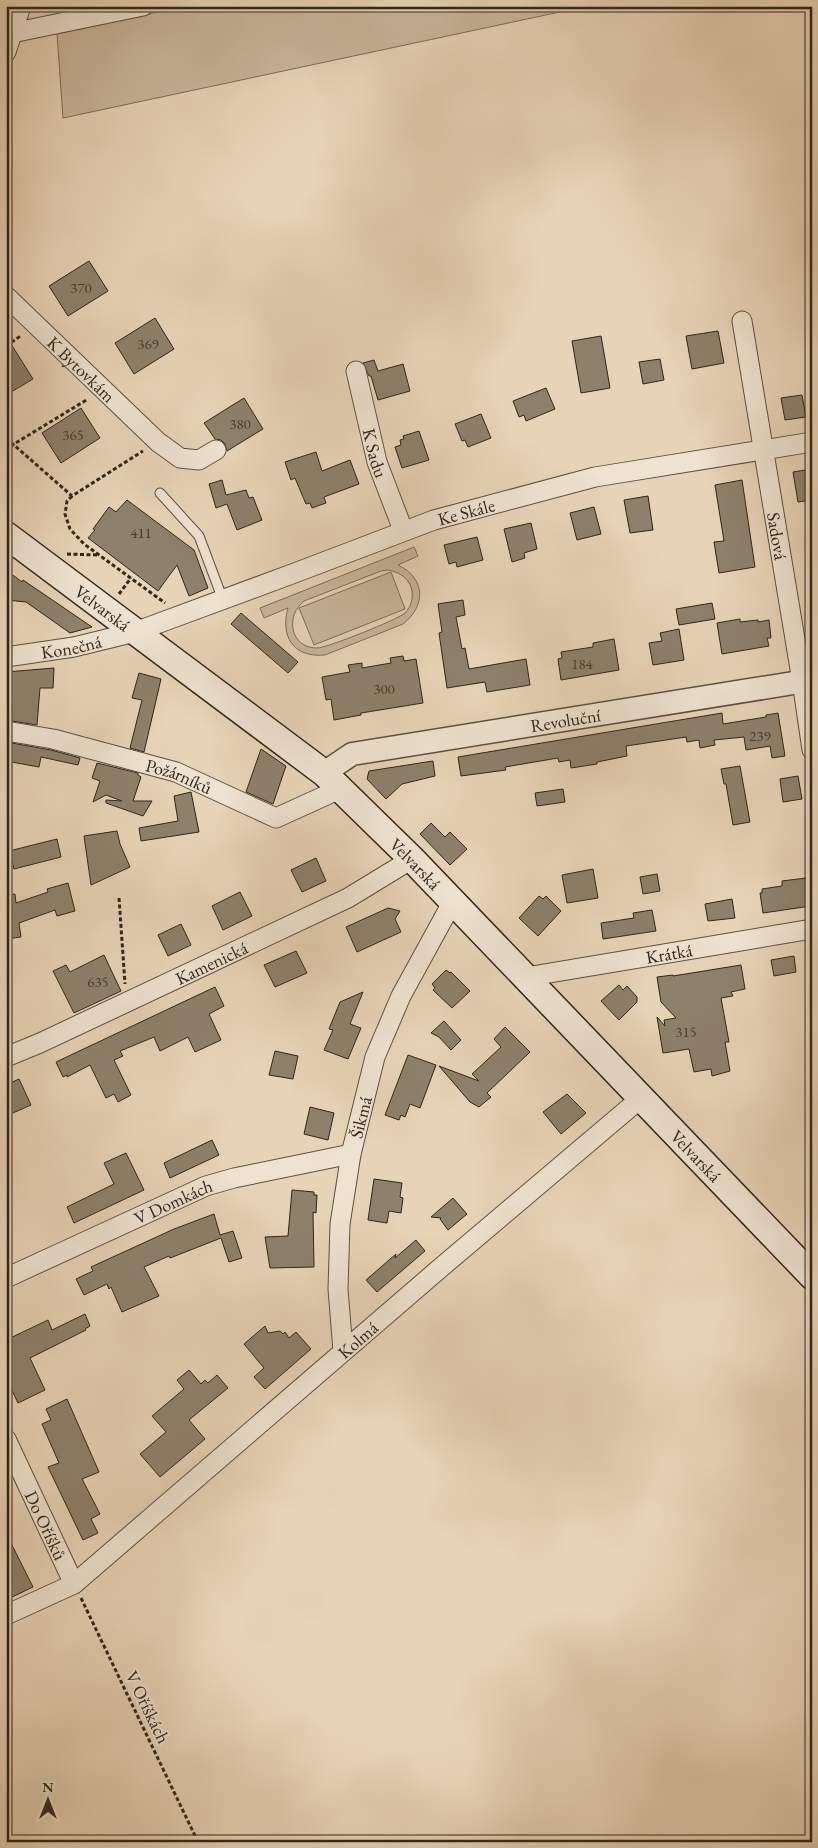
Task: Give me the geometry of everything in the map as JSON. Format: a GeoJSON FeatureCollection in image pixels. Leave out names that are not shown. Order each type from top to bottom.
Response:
{"type":"FeatureCollection","features":[{"type":"Feature","properties":{"kind":"main road","name":"Velvarská"},"geometry":{"type":"LineString","coordinates":[[6,535],[333,780],[453,901],[812,1276]]}},
{"type":"Feature","properties":{"kind":"street"},"geometry":{"type":"LineString","coordinates":[[6,52],[20,6]]}},
{"type":"Feature","properties":{"kind":"street"},"geometry":{"type":"LineString","coordinates":[[12,33],[143,6]]}},
{"type":"Feature","properties":{"kind":"street","name":"K Bytovkám"},"geometry":{"type":"LineString","coordinates":[[6,296],[158,442],[180,458],[199,460],[216,450]]}},
{"type":"Feature","properties":{"kind":"street","name":"Sadová"},"geometry":{"type":"LineString","coordinates":[[742,321],[763,450],[807,681],[812,750]]}},
{"type":"Feature","properties":{"kind":"street","name":"K Sadu"},"geometry":{"type":"LineString","coordinates":[[356,371],[377,462],[403,530]]}},
{"type":"Feature","properties":{"kind":"street","name":"Ke Skále"},"geometry":{"type":"LineString","coordinates":[[135,632],[403,530],[434,520],[594,477],[812,442]]}},
{"type":"Feature","properties":{"kind":"street","name":"Konečná"},"geometry":{"type":"LineString","coordinates":[[6,657],[74,647],[135,632]]}},
{"type":"Feature","properties":{"kind":"street","name":"Revoluční"},"geometry":{"type":"LineString","coordinates":[[333,780],[352,754],[807,681]]}},
{"type":"Feature","properties":{"kind":"street","name":"Požárníků"},"geometry":{"type":"LineString","coordinates":[[6,731],[53,739],[176,772],[276,818],[333,780]]}},
{"type":"Feature","properties":{"kind":"street","name":"Kamenická"},"geometry":{"type":"LineString","coordinates":[[6,1057],[40,1043],[348,898],[412,859]]}},
{"type":"Feature","properties":{"kind":"street","name":"Šikmá"},"geometry":{"type":"LineString","coordinates":[[342,1351],[338,1289],[340,1224],[351,1154],[375,1058],[401,996],[453,901]]}},
{"type":"Feature","properties":{"kind":"street","name":"Krátká"},"geometry":{"type":"LineString","coordinates":[[526,978],[812,929]]}},
{"type":"Feature","properties":{"kind":"street","name":"Kolmá"},"geometry":{"type":"LineString","coordinates":[[6,1615],[74,1584],[342,1351],[641,1098]]}},
{"type":"Feature","properties":{"kind":"street","name":"V Domkách"},"geometry":{"type":"LineString","coordinates":[[6,1278],[206,1186],[234,1178],[351,1154]]}},
{"type":"Feature","properties":{"kind":"street","name":"Do Oříšků"},"geometry":{"type":"LineString","coordinates":[[6,1439],[74,1584]]}},
{"type":"Feature","properties":{"kind":"lane"},"geometry":{"type":"LineString","coordinates":[[160,493],[199,536],[223,600]]}},
{"type":"Feature","properties":{"kind":"path"},"geometry":{"type":"LineString","coordinates":[[6,451],[14,444],[103,389]]}},
{"type":"Feature","properties":{"kind":"path"},"geometry":{"type":"LineString","coordinates":[[6,438],[72,496]]}},
{"type":"Feature","properties":{"kind":"path"},"geometry":{"type":"LineString","coordinates":[[158,442],[72,496],[68,501],[65,514],[70,529],[84,544],[168,605],[158,608]]}},
{"type":"Feature","properties":{"kind":"path"},"geometry":{"type":"LineString","coordinates":[[59,554],[99,555]]}},
{"type":"Feature","properties":{"kind":"path"},"geometry":{"type":"LineString","coordinates":[[117,596],[131,578]]}},
{"type":"Feature","properties":{"kind":"path"},"geometry":{"type":"LineString","coordinates":[[120,898],[126,1001]]}},
{"type":"Feature","properties":{"kind":"path","name":"V Oříškách"},"geometry":{"type":"LineString","coordinates":[[74,1584],[198,1842]]}},
{"type":"Feature","properties":{"kind":"shaded area"},"geometry":{"type":"Polygon","coordinates":[[[185,6],[588,6],[63,118],[57,34],[185,6]]]}},
{"type":"Feature","properties":{"kind":"shaded area"},"geometry":{"type":"Polygon","coordinates":[[[414,547],[418,556],[398,565],[414,577],[420,592],[416,609],[411,617],[403,624],[325,655],[305,653],[297,649],[292,643],[286,628],[288,608],[264,618],[260,608],[414,547]],[[381,571],[304,601],[294,615],[293,630],[296,637],[308,647],[323,647],[377,627],[405,613],[412,600],[411,587],[404,577],[392,571],[381,571]]]}},
{"type":"Feature","properties":{"kind":"shaded area"},"geometry":{"type":"Polygon","coordinates":[[[391,572],[405,609],[314,645],[299,608],[391,572]]]}},
{"type":"Feature","properties":{"kind":"building"},"geometry":{"type":"Polygon","coordinates":[[[89,261],[108,291],[68,316],[49,286],[89,261]]]}},
{"type":"Feature","properties":{"kind":"building"},"geometry":{"type":"Polygon","coordinates":[[[155,318],[174,349],[134,374],[115,343],[155,318]]]}},
{"type":"Feature","properties":{"kind":"building"},"geometry":{"type":"Polygon","coordinates":[[[718,331],[724,363],[692,369],[686,336],[718,331]]]}},
{"type":"Feature","properties":{"kind":"building"},"geometry":{"type":"Polygon","coordinates":[[[6,336],[33,379],[6,395],[6,336]]]}},
{"type":"Feature","properties":{"kind":"building"},"geometry":{"type":"Polygon","coordinates":[[[601,336],[610,388],[581,393],[572,341],[601,336]]]}},
{"type":"Feature","properties":{"kind":"building"},"geometry":{"type":"Polygon","coordinates":[[[660,359],[664,380],[643,384],[639,362],[660,359]]]}},
{"type":"Feature","properties":{"kind":"building"},"geometry":{"type":"Polygon","coordinates":[[[374,360],[378,371],[403,364],[410,391],[378,400],[371,376],[369,376],[363,363],[374,360]]]}},
{"type":"Feature","properties":{"kind":"building"},"geometry":{"type":"Polygon","coordinates":[[[546,388],[555,409],[526,421],[524,415],[519,417],[513,401],[546,388]]]}},
{"type":"Feature","properties":{"kind":"building"},"geometry":{"type":"Polygon","coordinates":[[[802,395],[806,417],[785,420],[781,398],[802,395]]]}},
{"type":"Feature","properties":{"kind":"building"},"geometry":{"type":"Polygon","coordinates":[[[244,398],[263,429],[227,451],[225,444],[221,440],[215,439],[204,423],[244,398]]]}},
{"type":"Feature","properties":{"kind":"building"},"geometry":{"type":"Polygon","coordinates":[[[81,408],[100,438],[61,463],[42,433],[81,408]]]}},
{"type":"Feature","properties":{"kind":"building"},"geometry":{"type":"Polygon","coordinates":[[[481,414],[491,438],[468,447],[465,440],[462,441],[455,424],[481,414]]]}},
{"type":"Feature","properties":{"kind":"building"},"geometry":{"type":"Polygon","coordinates":[[[419,431],[429,460],[402,468],[395,447],[401,445],[400,440],[404,439],[403,436],[419,431]]]}},
{"type":"Feature","properties":{"kind":"building"},"geometry":{"type":"Polygon","coordinates":[[[316,452],[322,471],[350,460],[359,484],[324,497],[326,503],[312,508],[310,503],[306,504],[295,478],[291,480],[285,462],[316,452]]]}},
{"type":"Feature","properties":{"kind":"building"},"geometry":{"type":"Polygon","coordinates":[[[812,469],[812,500],[798,502],[793,472],[812,469]]]}},
{"type":"Feature","properties":{"kind":"building"},"geometry":{"type":"Polygon","coordinates":[[[222,480],[226,495],[246,490],[249,498],[253,497],[262,520],[237,530],[227,504],[216,508],[209,484],[222,480]]]}},
{"type":"Feature","properties":{"kind":"building"},"geometry":{"type":"Polygon","coordinates":[[[742,480],[755,567],[719,573],[714,542],[724,541],[715,485],[742,480]]]}},
{"type":"Feature","properties":{"kind":"building"},"geometry":{"type":"Polygon","coordinates":[[[648,496],[653,530],[630,533],[624,500],[648,496]]]}},
{"type":"Feature","properties":{"kind":"building"},"geometry":{"type":"Polygon","coordinates":[[[127,500],[194,550],[208,588],[189,596],[177,565],[158,591],[88,538],[109,507],[116,512],[127,500]]]}},
{"type":"Feature","properties":{"kind":"building"},"geometry":{"type":"Polygon","coordinates":[[[594,507],[601,534],[577,540],[570,513],[594,507]]]}},
{"type":"Feature","properties":{"kind":"building"},"geometry":{"type":"Polygon","coordinates":[[[531,523],[537,549],[524,553],[525,558],[512,562],[504,529],[531,523]]]}},
{"type":"Feature","properties":{"kind":"building"},"geometry":{"type":"Polygon","coordinates":[[[477,537],[483,560],[457,567],[456,562],[449,564],[444,545],[477,537]]]}},
{"type":"Feature","properties":{"kind":"building"},"geometry":{"type":"Polygon","coordinates":[[[6,570],[92,627],[70,633],[26,602],[6,600],[6,570]]]}},
{"type":"Feature","properties":{"kind":"building"},"geometry":{"type":"Polygon","coordinates":[[[463,600],[465,615],[456,617],[462,649],[465,648],[469,669],[526,659],[530,685],[487,692],[485,682],[447,688],[439,633],[442,632],[438,604],[463,600]]]}},
{"type":"Feature","properties":{"kind":"building"},"geometry":{"type":"Polygon","coordinates":[[[712,603],[715,619],[679,625],[676,609],[712,603]]]}},
{"type":"Feature","properties":{"kind":"building"},"geometry":{"type":"Polygon","coordinates":[[[241,613],[298,662],[288,673],[231,624],[241,613]]]}},
{"type":"Feature","properties":{"kind":"building"},"geometry":{"type":"Polygon","coordinates":[[[740,619],[740,622],[769,620],[771,638],[767,638],[769,646],[722,654],[717,623],[740,619]]]}},
{"type":"Feature","properties":{"kind":"building"},"geometry":{"type":"Polygon","coordinates":[[[679,629],[684,660],[653,665],[649,643],[662,641],[660,633],[679,629]]]}},
{"type":"Feature","properties":{"kind":"building"},"geometry":{"type":"Polygon","coordinates":[[[614,639],[619,670],[561,680],[558,659],[562,658],[561,652],[593,647],[593,643],[614,639]]]}},
{"type":"Feature","properties":{"kind":"building"},"geometry":{"type":"Polygon","coordinates":[[[403,656],[404,661],[416,659],[423,703],[361,713],[361,715],[334,720],[331,699],[326,700],[322,677],[350,672],[348,665],[362,663],[362,668],[391,663],[390,658],[403,656]]]}},
{"type":"Feature","properties":{"kind":"building"},"geometry":{"type":"Polygon","coordinates":[[[54,668],[53,688],[40,688],[37,725],[6,720],[6,672],[54,668]]]}},
{"type":"Feature","properties":{"kind":"building"},"geometry":{"type":"Polygon","coordinates":[[[139,673],[161,679],[144,752],[130,748],[142,700],[132,698],[139,673]]]}},
{"type":"Feature","properties":{"kind":"building"},"geometry":{"type":"Polygon","coordinates":[[[722,713],[723,724],[766,717],[766,715],[778,713],[785,756],[772,758],[770,746],[746,750],[744,737],[714,740],[715,745],[700,748],[699,740],[687,742],[686,737],[626,746],[627,756],[597,762],[597,764],[571,768],[570,760],[559,762],[558,758],[505,767],[506,770],[461,776],[458,757],[722,713]]]}},
{"type":"Feature","properties":{"kind":"building"},"geometry":{"type":"Polygon","coordinates":[[[6,742],[51,750],[80,758],[78,765],[41,757],[39,767],[6,761],[6,742]]]}},
{"type":"Feature","properties":{"kind":"building"},"geometry":{"type":"Polygon","coordinates":[[[261,749],[286,766],[273,804],[246,792],[261,749]]]}},
{"type":"Feature","properties":{"kind":"building"},"geometry":{"type":"Polygon","coordinates":[[[433,761],[435,776],[402,784],[386,799],[367,779],[369,771],[433,761]]]}},
{"type":"Feature","properties":{"kind":"building"},"geometry":{"type":"Polygon","coordinates":[[[97,763],[138,773],[141,777],[133,801],[152,801],[143,816],[106,803],[106,800],[122,801],[106,795],[93,802],[100,781],[92,778],[97,763]]]}},
{"type":"Feature","properties":{"kind":"building"},"geometry":{"type":"Polygon","coordinates":[[[740,766],[750,822],[733,825],[726,784],[724,784],[721,769],[740,766]]]}},
{"type":"Feature","properties":{"kind":"building"},"geometry":{"type":"Polygon","coordinates":[[[798,776],[802,799],[783,802],[780,779],[798,776]]]}},
{"type":"Feature","properties":{"kind":"building"},"geometry":{"type":"Polygon","coordinates":[[[563,789],[565,802],[537,806],[535,793],[563,789]]]}},
{"type":"Feature","properties":{"kind":"building"},"geometry":{"type":"Polygon","coordinates":[[[191,792],[199,832],[141,841],[139,828],[178,821],[174,796],[191,792]]]}},
{"type":"Feature","properties":{"kind":"building"},"geometry":{"type":"Polygon","coordinates":[[[431,823],[445,837],[450,832],[467,849],[450,865],[420,834],[431,823]]]}},
{"type":"Feature","properties":{"kind":"building"},"geometry":{"type":"Polygon","coordinates":[[[117,831],[120,844],[130,867],[91,885],[84,836],[117,831]]]}},
{"type":"Feature","properties":{"kind":"building"},"geometry":{"type":"Polygon","coordinates":[[[57,839],[61,857],[14,869],[9,851],[57,839]]]}},
{"type":"Feature","properties":{"kind":"building"},"geometry":{"type":"Polygon","coordinates":[[[316,858],[326,881],[302,892],[291,870],[316,858]]]}},
{"type":"Feature","properties":{"kind":"building"},"geometry":{"type":"Polygon","coordinates":[[[593,869],[598,898],[567,903],[562,875],[593,869]]]}},
{"type":"Feature","properties":{"kind":"building"},"geometry":{"type":"Polygon","coordinates":[[[657,874],[660,891],[643,894],[640,877],[657,874]]]}},
{"type":"Feature","properties":{"kind":"building"},"geometry":{"type":"Polygon","coordinates":[[[806,878],[811,906],[763,913],[760,893],[762,893],[762,889],[782,886],[782,881],[806,878]]]}},
{"type":"Feature","properties":{"kind":"building"},"geometry":{"type":"Polygon","coordinates":[[[68,883],[75,911],[57,916],[55,910],[19,923],[21,937],[6,939],[6,895],[15,894],[16,903],[48,892],[47,889],[68,883]]]}},
{"type":"Feature","properties":{"kind":"building"},"geometry":{"type":"Polygon","coordinates":[[[240,892],[252,916],[223,930],[212,906],[240,892]]]}},
{"type":"Feature","properties":{"kind":"building"},"geometry":{"type":"Polygon","coordinates":[[[539,896],[543,899],[546,896],[561,911],[538,936],[519,918],[539,896]]]}},
{"type":"Feature","properties":{"kind":"building"},"geometry":{"type":"Polygon","coordinates":[[[732,899],[735,918],[708,921],[705,904],[732,899]]]}},
{"type":"Feature","properties":{"kind":"building"},"geometry":{"type":"Polygon","coordinates":[[[388,908],[400,911],[395,919],[401,932],[357,952],[346,927],[388,908]]]}},
{"type":"Feature","properties":{"kind":"building"},"geometry":{"type":"Polygon","coordinates":[[[652,910],[656,931],[603,939],[601,923],[634,918],[633,913],[652,910]]]}},
{"type":"Feature","properties":{"kind":"building"},"geometry":{"type":"Polygon","coordinates":[[[181,924],[191,945],[168,956],[158,935],[181,924]]]}},
{"type":"Feature","properties":{"kind":"building"},"geometry":{"type":"Polygon","coordinates":[[[296,951],[307,973],[275,987],[264,965],[296,951]]]}},
{"type":"Feature","properties":{"kind":"building"},"geometry":{"type":"Polygon","coordinates":[[[104,955],[121,991],[74,1013],[53,971],[66,965],[70,972],[104,955]]]}},
{"type":"Feature","properties":{"kind":"building"},"geometry":{"type":"Polygon","coordinates":[[[794,956],[796,972],[774,976],[771,960],[794,956]]]}},
{"type":"Feature","properties":{"kind":"building"},"geometry":{"type":"Polygon","coordinates":[[[741,965],[745,989],[731,992],[733,996],[721,998],[729,1042],[725,1042],[730,1071],[712,1076],[711,1069],[694,1072],[689,1049],[663,1053],[657,1017],[665,1026],[664,1020],[676,1018],[661,1002],[657,977],[741,965]]]}},
{"type":"Feature","properties":{"kind":"building"},"geometry":{"type":"Polygon","coordinates":[[[446,970],[451,972],[470,991],[452,1008],[433,990],[435,988],[432,984],[446,970]]]}},
{"type":"Feature","properties":{"kind":"building"},"geometry":{"type":"Polygon","coordinates":[[[619,985],[623,990],[627,986],[637,997],[637,1002],[619,1020],[601,1001],[619,985]]]}},
{"type":"Feature","properties":{"kind":"building"},"geometry":{"type":"Polygon","coordinates":[[[215,987],[224,1006],[209,1014],[221,1040],[195,1052],[188,1037],[160,1051],[154,1037],[120,1051],[123,1056],[114,1060],[131,1095],[118,1102],[114,1094],[106,1098],[90,1065],[67,1077],[67,1075],[63,1077],[56,1062],[215,987]]]}},
{"type":"Feature","properties":{"kind":"building"},"geometry":{"type":"Polygon","coordinates":[[[363,992],[350,1024],[361,1028],[348,1059],[324,1050],[333,1030],[329,1029],[340,1002],[363,992]]]}},
{"type":"Feature","properties":{"kind":"building"},"geometry":{"type":"Polygon","coordinates":[[[444,1021],[461,1040],[451,1050],[439,1037],[431,1033],[444,1021]]]}},
{"type":"Feature","properties":{"kind":"building"},"geometry":{"type":"Polygon","coordinates":[[[505,1027],[530,1052],[487,1093],[491,1097],[479,1107],[470,1102],[439,1066],[479,1081],[472,1074],[501,1047],[494,1039],[505,1027]]]}},
{"type":"Feature","properties":{"kind":"building"},"geometry":{"type":"Polygon","coordinates":[[[275,1051],[298,1056],[293,1079],[269,1075],[275,1051]]]}},
{"type":"Feature","properties":{"kind":"building"},"geometry":{"type":"Polygon","coordinates":[[[408,1055],[436,1065],[420,1108],[410,1104],[405,1117],[401,1115],[399,1120],[385,1115],[408,1055]]]}},
{"type":"Feature","properties":{"kind":"building"},"geometry":{"type":"Polygon","coordinates":[[[19,1079],[31,1105],[6,1116],[6,1085],[19,1079]]]}},
{"type":"Feature","properties":{"kind":"building"},"geometry":{"type":"Polygon","coordinates":[[[567,1094],[586,1113],[561,1134],[543,1112],[567,1094]]]}},
{"type":"Feature","properties":{"kind":"building"},"geometry":{"type":"Polygon","coordinates":[[[310,1107],[334,1113],[328,1140],[304,1134],[310,1107]]]}},
{"type":"Feature","properties":{"kind":"building"},"geometry":{"type":"Polygon","coordinates":[[[212,1140],[219,1155],[170,1178],[164,1163],[212,1140]]]}},
{"type":"Feature","properties":{"kind":"building"},"geometry":{"type":"Polygon","coordinates":[[[126,1153],[144,1190],[74,1223],[67,1207],[114,1184],[104,1163],[126,1153]]]}},
{"type":"Feature","properties":{"kind":"building"},"geometry":{"type":"Polygon","coordinates":[[[374,1179],[402,1183],[400,1197],[403,1198],[401,1213],[389,1211],[387,1223],[368,1220],[374,1179]]]}},
{"type":"Feature","properties":{"kind":"building"},"geometry":{"type":"Polygon","coordinates":[[[292,1190],[314,1192],[314,1195],[317,1195],[316,1213],[313,1212],[314,1267],[270,1268],[265,1237],[288,1236],[292,1190]]]}},
{"type":"Feature","properties":{"kind":"building"},"geometry":{"type":"Polygon","coordinates":[[[453,1198],[467,1214],[448,1230],[441,1218],[431,1217],[453,1198]]]}},
{"type":"Feature","properties":{"kind":"building"},"geometry":{"type":"Polygon","coordinates":[[[214,1214],[220,1235],[233,1231],[242,1258],[229,1262],[221,1238],[144,1267],[159,1296],[122,1312],[111,1287],[109,1289],[107,1284],[84,1295],[76,1279],[93,1271],[91,1267],[174,1229],[214,1214]]]}},
{"type":"Feature","properties":{"kind":"building"},"geometry":{"type":"Polygon","coordinates":[[[416,1240],[425,1251],[377,1292],[366,1280],[396,1254],[395,1258],[416,1240]]]}},
{"type":"Feature","properties":{"kind":"building"},"geometry":{"type":"Polygon","coordinates":[[[85,1314],[90,1326],[86,1330],[30,1358],[45,1390],[18,1403],[6,1378],[6,1340],[48,1320],[52,1330],[85,1314]]]}},
{"type":"Feature","properties":{"kind":"building"},"geometry":{"type":"Polygon","coordinates":[[[265,1326],[268,1333],[280,1331],[283,1334],[285,1332],[289,1338],[296,1332],[311,1349],[265,1389],[254,1377],[264,1368],[244,1344],[265,1326]]]}},
{"type":"Feature","properties":{"kind":"building"},"geometry":{"type":"Polygon","coordinates":[[[189,1370],[201,1384],[205,1380],[208,1383],[217,1375],[228,1388],[189,1420],[205,1439],[160,1477],[140,1454],[166,1432],[152,1416],[184,1389],[177,1380],[189,1370]]]}},
{"type":"Feature","properties":{"kind":"building"},"geometry":{"type":"Polygon","coordinates":[[[67,1399],[99,1472],[82,1479],[100,1514],[91,1519],[98,1533],[83,1540],[48,1467],[59,1463],[42,1424],[51,1420],[46,1409],[67,1399]]]}},
{"type":"Feature","properties":{"kind":"building"},"geometry":{"type":"Polygon","coordinates":[[[6,1533],[33,1587],[6,1600],[6,1533]]]}}]}
